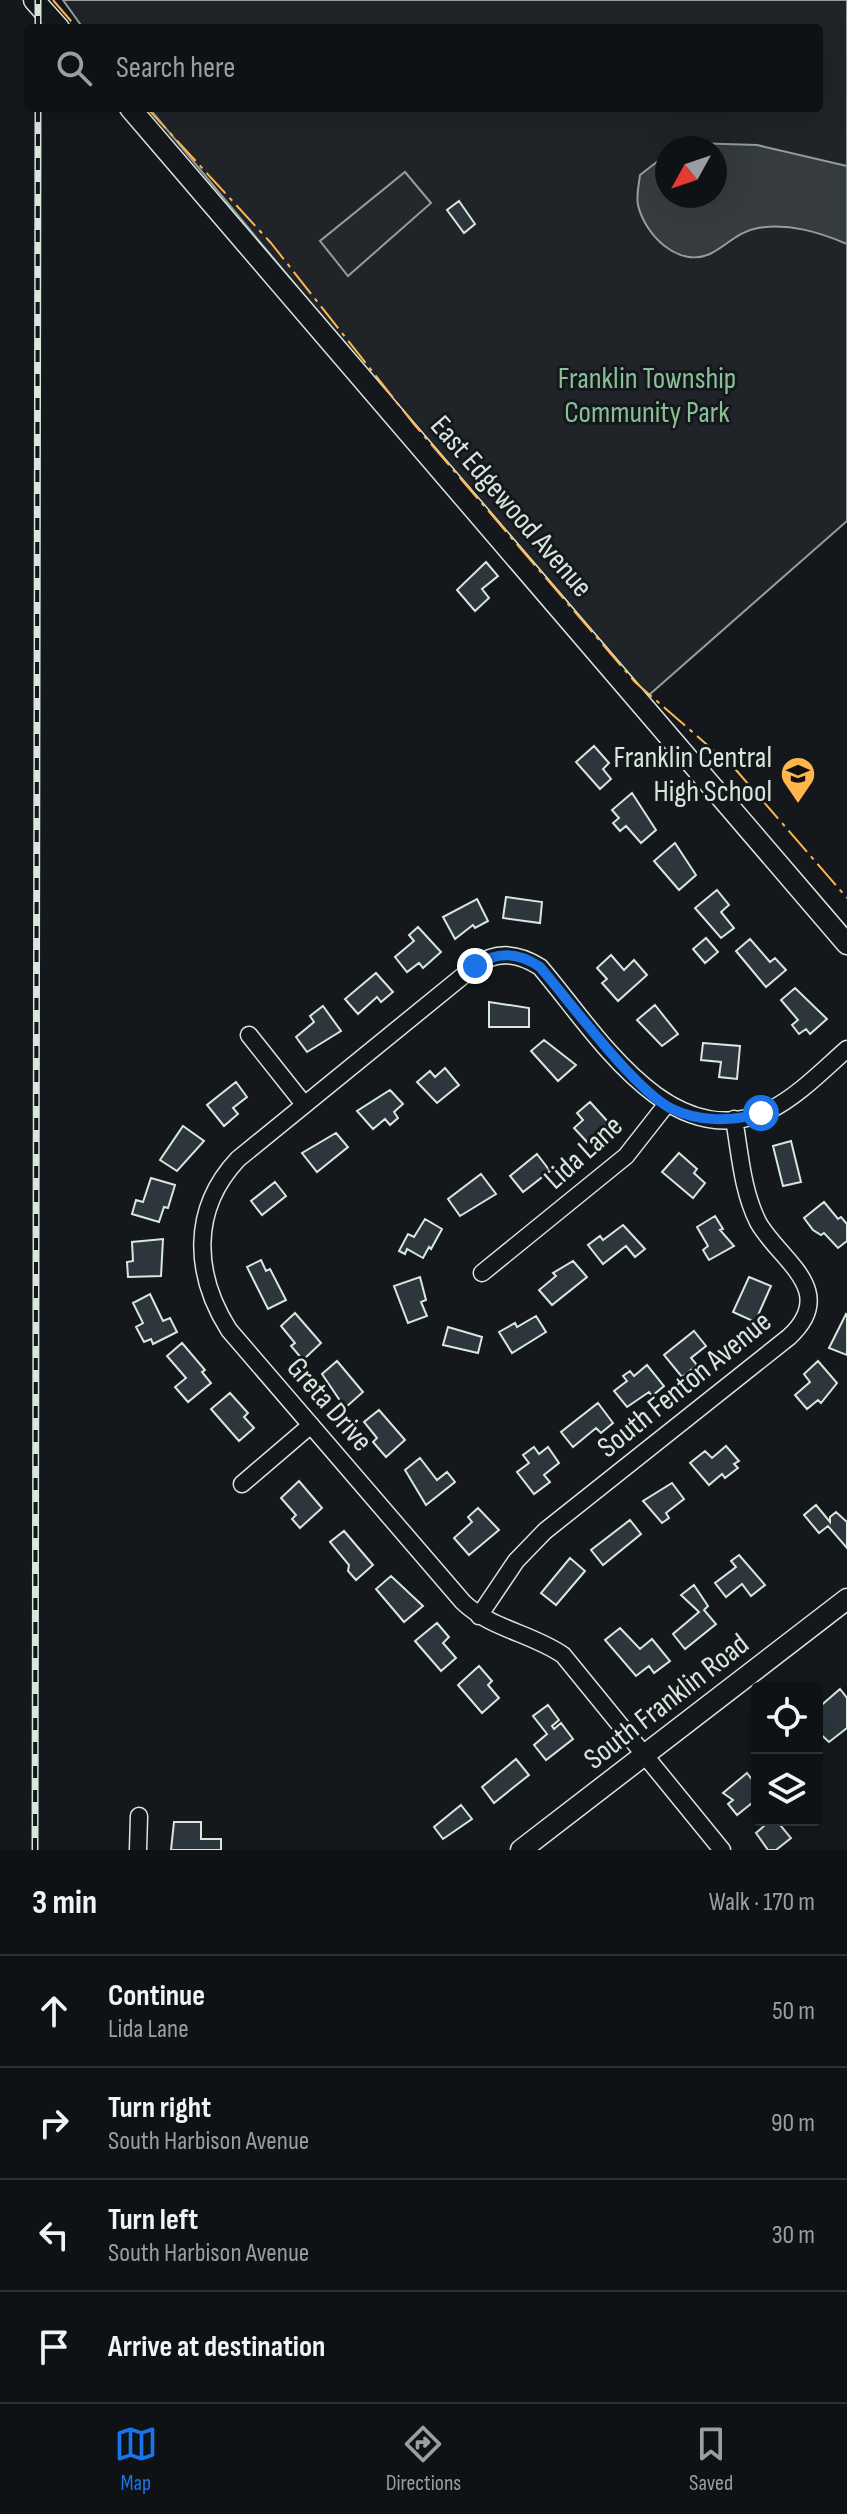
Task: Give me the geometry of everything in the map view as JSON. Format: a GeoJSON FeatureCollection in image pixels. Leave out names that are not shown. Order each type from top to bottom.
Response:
{"type":"FeatureCollection","features":[{"type":"Feature","properties":{"kind":"main road"},"geometry":{"type":"LineString","coordinates":[[34,0],[55,24]]}},
{"type":"Feature","properties":{"kind":"main road","name":"East Edgewood Avenue"},"geometry":{"type":"LineString","coordinates":[[133,112],[847,944]]}},
{"type":"Feature","properties":{"kind":"main road","name":"South Franklin Road"},"geometry":{"type":"LineString","coordinates":[[521,1850],[847,1599]]}},
{"type":"Feature","properties":{"kind":"street","name":"Greta Drive"},"geometry":{"type":"LineString","coordinates":[[666,1105],[646,1089],[540,967],[523,957],[504,954],[475,966],[247,1150],[222,1179],[208,1207],[201,1252],[205,1283],[220,1318],[463,1602],[479,1616],[550,1646],[563,1655],[722,1850]]}},
{"type":"Feature","properties":{"kind":"street"},"geometry":{"type":"LineString","coordinates":[[249,1035],[303,1103]]}},
{"type":"Feature","properties":{"kind":"street"},"geometry":{"type":"LineString","coordinates":[[666,1105],[696,1117],[734,1119],[761,1113],[785,1101],[847,1049]]}},
{"type":"Feature","properties":{"kind":"street","name":"Lida Lane"},"geometry":{"type":"LineString","coordinates":[[482,1273],[630,1152],[666,1105]]}},
{"type":"Feature","properties":{"kind":"street","name":"South Fenton Avenue"},"geometry":{"type":"LineString","coordinates":[[479,1616],[532,1543],[789,1337],[802,1322],[807,1290],[796,1267],[759,1224],[746,1191],[734,1119]]}},
{"type":"Feature","properties":{"kind":"street"},"geometry":{"type":"LineString","coordinates":[[242,1484],[311,1425]]}},
{"type":"Feature","properties":{"kind":"street"},"geometry":{"type":"LineString","coordinates":[[138,1850],[139,1816]]}},
{"type":"Feature","properties":{"kind":"green space","name":"Franklin Township Community Park"},"geometry":{"type":"Polygon","coordinates":[[[63,0],[847,0],[847,521],[641,702],[152,112],[823,112],[823,24],[80,24],[63,0]]]}},
{"type":"Feature","properties":{"kind":"shaded area"},"geometry":{"type":"Polygon","coordinates":[[[727,144],[757,145],[847,166],[847,244],[804,230],[770,227],[745,232],[710,254],[698,257],[675,253],[655,237],[642,216],[637,201],[640,175],[655,163],[655,208],[727,208],[727,144]]]}},
{"type":"Feature","properties":{"kind":"shaded area"},"geometry":{"type":"Polygon","coordinates":[[[405,172],[431,203],[348,276],[320,241],[405,172]]]}},
{"type":"Feature","properties":{"kind":"building"},"geometry":{"type":"Polygon","coordinates":[[[459,201],[475,224],[464,233],[447,210],[459,201]]]}},
{"type":"Feature","properties":{"kind":"building"},"geometry":{"type":"Polygon","coordinates":[[[486,562],[498,576],[482,589],[489,598],[475,611],[457,590],[486,562]]]}},
{"type":"Feature","properties":{"kind":"building"},"geometry":{"type":"Polygon","coordinates":[[[594,746],[609,763],[603,769],[611,779],[600,789],[576,762],[594,746]]]}},
{"type":"Feature","properties":{"kind":"building"},"geometry":{"type":"Polygon","coordinates":[[[632,793],[656,830],[641,843],[626,826],[620,831],[613,823],[619,818],[612,810],[632,793]]]}},
{"type":"Feature","properties":{"kind":"building"},"geometry":{"type":"Polygon","coordinates":[[[675,843],[696,875],[679,890],[654,861],[675,843]]]}},
{"type":"Feature","properties":{"kind":"building"},"geometry":{"type":"Polygon","coordinates":[[[717,890],[729,905],[721,912],[734,928],[721,938],[695,908],[717,890]]]}},
{"type":"Feature","properties":{"kind":"building"},"geometry":{"type":"Polygon","coordinates":[[[506,897],[542,902],[540,923],[503,918],[506,897]]]}},
{"type":"Feature","properties":{"kind":"building"},"geometry":{"type":"Polygon","coordinates":[[[477,899],[488,921],[475,928],[473,925],[455,939],[443,917],[477,899]]]}},
{"type":"Feature","properties":{"kind":"building"},"geometry":{"type":"Polygon","coordinates":[[[418,927],[441,952],[423,968],[419,963],[407,972],[395,957],[414,941],[409,935],[418,927]]]}},
{"type":"Feature","properties":{"kind":"building"},"geometry":{"type":"Polygon","coordinates":[[[706,938],[718,952],[705,963],[693,949],[706,938]]]}},
{"type":"Feature","properties":{"kind":"building"},"geometry":{"type":"Polygon","coordinates":[[[750,939],[770,962],[775,958],[786,970],[766,987],[736,951],[750,939]]]}},
{"type":"Feature","properties":{"kind":"building"},"geometry":{"type":"Polygon","coordinates":[[[611,955],[624,970],[634,960],[647,975],[618,1001],[602,983],[607,979],[597,968],[611,955]]]}},
{"type":"Feature","properties":{"kind":"building"},"geometry":{"type":"Polygon","coordinates":[[[376,973],[393,992],[381,1002],[377,997],[358,1014],[345,999],[376,973]]]}},
{"type":"Feature","properties":{"kind":"building"},"geometry":{"type":"Polygon","coordinates":[[[795,988],[827,1019],[810,1034],[806,1029],[799,1034],[792,1025],[798,1020],[781,1000],[795,988]]]}},
{"type":"Feature","properties":{"kind":"building"},"geometry":{"type":"Polygon","coordinates":[[[489,1002],[529,1008],[529,1027],[489,1027],[489,1002]]]}},
{"type":"Feature","properties":{"kind":"building"},"geometry":{"type":"Polygon","coordinates":[[[655,1005],[678,1034],[662,1046],[637,1020],[655,1005]]]}},
{"type":"Feature","properties":{"kind":"building"},"geometry":{"type":"Polygon","coordinates":[[[323,1006],[341,1031],[307,1052],[296,1037],[314,1022],[310,1016],[323,1006]]]}},
{"type":"Feature","properties":{"kind":"building"},"geometry":{"type":"Polygon","coordinates":[[[544,1040],[576,1065],[558,1081],[531,1051],[544,1040]]]}},
{"type":"Feature","properties":{"kind":"building"},"geometry":{"type":"Polygon","coordinates":[[[703,1043],[740,1046],[737,1079],[719,1077],[721,1062],[701,1060],[703,1043]]]}},
{"type":"Feature","properties":{"kind":"building"},"geometry":{"type":"Polygon","coordinates":[[[445,1068],[459,1085],[437,1103],[417,1082],[430,1071],[435,1077],[445,1068]]]}},
{"type":"Feature","properties":{"kind":"building"},"geometry":{"type":"Polygon","coordinates":[[[236,1082],[247,1097],[233,1108],[238,1114],[224,1126],[207,1105],[236,1082]]]}},
{"type":"Feature","properties":{"kind":"building"},"geometry":{"type":"Polygon","coordinates":[[[390,1090],[403,1104],[394,1112],[398,1118],[390,1125],[385,1119],[373,1129],[357,1111],[390,1090]]]}},
{"type":"Feature","properties":{"kind":"building"},"geometry":{"type":"Polygon","coordinates":[[[590,1102],[609,1123],[587,1142],[574,1128],[583,1120],[577,1113],[590,1102]]]}},
{"type":"Feature","properties":{"kind":"building"},"geometry":{"type":"Polygon","coordinates":[[[183,1126],[204,1141],[177,1171],[160,1160],[183,1126]]]}},
{"type":"Feature","properties":{"kind":"building"},"geometry":{"type":"Polygon","coordinates":[[[336,1133],[348,1147],[317,1172],[302,1153],[336,1133]]]}},
{"type":"Feature","properties":{"kind":"building"},"geometry":{"type":"Polygon","coordinates":[[[791,1141],[801,1182],[783,1186],[773,1146],[791,1141]]]}},
{"type":"Feature","properties":{"kind":"building"},"geometry":{"type":"Polygon","coordinates":[[[679,1153],[697,1169],[694,1173],[705,1183],[693,1198],[662,1172],[679,1153]]]}},
{"type":"Feature","properties":{"kind":"building"},"geometry":{"type":"Polygon","coordinates":[[[537,1154],[550,1171],[523,1192],[510,1176],[537,1154]]]}},
{"type":"Feature","properties":{"kind":"building"},"geometry":{"type":"Polygon","coordinates":[[[481,1174],[496,1194],[460,1216],[448,1199],[481,1174]]]}},
{"type":"Feature","properties":{"kind":"building"},"geometry":{"type":"Polygon","coordinates":[[[151,1178],[175,1185],[168,1208],[164,1207],[159,1222],[132,1214],[136,1200],[143,1202],[151,1178]]]}},
{"type":"Feature","properties":{"kind":"building"},"geometry":{"type":"Polygon","coordinates":[[[275,1182],[286,1196],[262,1215],[251,1201],[275,1182]]]}},
{"type":"Feature","properties":{"kind":"building"},"geometry":{"type":"Polygon","coordinates":[[[824,1202],[838,1219],[841,1217],[847,1224],[847,1241],[838,1248],[824,1233],[821,1235],[813,1230],[804,1218],[824,1202]]]}},
{"type":"Feature","properties":{"kind":"building"},"geometry":{"type":"Polygon","coordinates":[[[715,1216],[723,1229],[720,1230],[734,1246],[709,1260],[703,1250],[708,1246],[697,1227],[715,1216]]]}},
{"type":"Feature","properties":{"kind":"building"},"geometry":{"type":"Polygon","coordinates":[[[425,1219],[442,1229],[431,1249],[429,1247],[423,1258],[407,1249],[405,1254],[399,1251],[408,1234],[414,1237],[425,1219]]]}},
{"type":"Feature","properties":{"kind":"building"},"geometry":{"type":"Polygon","coordinates":[[[623,1225],[645,1249],[635,1257],[626,1246],[603,1264],[588,1245],[600,1236],[603,1240],[623,1225]]]}},
{"type":"Feature","properties":{"kind":"building"},"geometry":{"type":"Polygon","coordinates":[[[163,1239],[161,1276],[128,1277],[127,1262],[133,1261],[132,1242],[163,1239]]]}},
{"type":"Feature","properties":{"kind":"building"},"geometry":{"type":"Polygon","coordinates":[[[261,1260],[266,1271],[270,1269],[286,1300],[268,1309],[247,1267],[261,1260]]]}},
{"type":"Feature","properties":{"kind":"building"},"geometry":{"type":"Polygon","coordinates":[[[573,1261],[587,1277],[552,1305],[539,1290],[556,1276],[553,1273],[573,1261]]]}},
{"type":"Feature","properties":{"kind":"building"},"geometry":{"type":"Polygon","coordinates":[[[420,1277],[426,1300],[421,1302],[427,1316],[408,1323],[394,1286],[420,1277]]]}},
{"type":"Feature","properties":{"kind":"building"},"geometry":{"type":"Polygon","coordinates":[[[749,1277],[771,1286],[755,1322],[733,1312],[749,1277]]]}},
{"type":"Feature","properties":{"kind":"building"},"geometry":{"type":"Polygon","coordinates":[[[150,1294],[163,1321],[170,1318],[177,1332],[153,1344],[151,1339],[144,1342],[136,1327],[143,1323],[133,1303],[150,1294]]]}},
{"type":"Feature","properties":{"kind":"building"},"geometry":{"type":"Polygon","coordinates":[[[295,1313],[321,1343],[303,1360],[291,1346],[295,1343],[281,1326],[295,1313]]]}},
{"type":"Feature","properties":{"kind":"building"},"geometry":{"type":"Polygon","coordinates":[[[847,1315],[847,1355],[829,1348],[847,1315]]]}},
{"type":"Feature","properties":{"kind":"building"},"geometry":{"type":"Polygon","coordinates":[[[536,1316],[546,1332],[512,1353],[499,1332],[515,1323],[517,1327],[536,1316]]]}},
{"type":"Feature","properties":{"kind":"building"},"geometry":{"type":"Polygon","coordinates":[[[448,1327],[482,1337],[478,1353],[443,1345],[448,1327]]]}},
{"type":"Feature","properties":{"kind":"building"},"geometry":{"type":"Polygon","coordinates":[[[694,1331],[706,1346],[691,1358],[697,1365],[682,1377],[664,1355],[694,1331]]]}},
{"type":"Feature","properties":{"kind":"building"},"geometry":{"type":"Polygon","coordinates":[[[182,1343],[205,1370],[202,1372],[211,1383],[188,1402],[175,1387],[186,1378],[167,1356],[182,1343]]]}},
{"type":"Feature","properties":{"kind":"building"},"geometry":{"type":"Polygon","coordinates":[[[337,1361],[363,1392],[345,1408],[322,1374],[337,1361]]]}},
{"type":"Feature","properties":{"kind":"building"},"geometry":{"type":"Polygon","coordinates":[[[818,1361],[837,1383],[821,1403],[818,1400],[807,1409],[795,1395],[810,1382],[804,1374],[818,1361]]]}},
{"type":"Feature","properties":{"kind":"building"},"geometry":{"type":"Polygon","coordinates":[[[647,1365],[664,1386],[652,1396],[649,1392],[627,1407],[614,1391],[627,1381],[623,1376],[630,1371],[634,1376],[647,1365]]]}},
{"type":"Feature","properties":{"kind":"building"},"geometry":{"type":"Polygon","coordinates":[[[230,1393],[248,1413],[244,1417],[254,1428],[239,1441],[211,1409],[230,1393]]]}},
{"type":"Feature","properties":{"kind":"building"},"geometry":{"type":"Polygon","coordinates":[[[598,1403],[613,1423],[601,1433],[596,1428],[573,1447],[561,1432],[598,1403]]]}},
{"type":"Feature","properties":{"kind":"building"},"geometry":{"type":"Polygon","coordinates":[[[379,1410],[405,1440],[386,1457],[373,1442],[377,1438],[364,1422],[379,1410]]]}},
{"type":"Feature","properties":{"kind":"building"},"geometry":{"type":"Polygon","coordinates":[[[726,1446],[739,1461],[734,1464],[738,1468],[725,1478],[722,1474],[709,1485],[690,1463],[705,1451],[712,1458],[726,1446]]]}},
{"type":"Feature","properties":{"kind":"building"},"geometry":{"type":"Polygon","coordinates":[[[534,1447],[539,1454],[548,1447],[559,1463],[544,1475],[550,1482],[534,1494],[517,1472],[529,1463],[523,1455],[534,1447]]]}},
{"type":"Feature","properties":{"kind":"building"},"geometry":{"type":"Polygon","coordinates":[[[420,1458],[437,1480],[447,1472],[455,1482],[426,1505],[405,1470],[420,1458]]]}},
{"type":"Feature","properties":{"kind":"building"},"geometry":{"type":"Polygon","coordinates":[[[299,1481],[322,1508],[300,1528],[292,1519],[296,1515],[281,1498],[299,1481]]]}},
{"type":"Feature","properties":{"kind":"building"},"geometry":{"type":"Polygon","coordinates":[[[672,1483],[684,1499],[666,1513],[669,1518],[662,1523],[643,1501],[672,1483]]]}},
{"type":"Feature","properties":{"kind":"building"},"geometry":{"type":"Polygon","coordinates":[[[816,1505],[830,1522],[830,1517],[836,1512],[847,1522],[847,1548],[828,1526],[819,1533],[804,1515],[816,1505]]]}},
{"type":"Feature","properties":{"kind":"building"},"geometry":{"type":"Polygon","coordinates":[[[478,1508],[499,1530],[469,1555],[454,1538],[472,1522],[468,1517],[478,1508]]]}},
{"type":"Feature","properties":{"kind":"building"},"geometry":{"type":"Polygon","coordinates":[[[630,1520],[641,1534],[603,1565],[591,1550],[630,1520]]]}},
{"type":"Feature","properties":{"kind":"building"},"geometry":{"type":"Polygon","coordinates":[[[344,1531],[373,1565],[356,1580],[348,1571],[349,1565],[330,1542],[344,1531]]]}},
{"type":"Feature","properties":{"kind":"building"},"geometry":{"type":"Polygon","coordinates":[[[739,1555],[765,1585],[751,1596],[742,1584],[726,1597],[715,1583],[736,1567],[731,1561],[739,1555]]]}},
{"type":"Feature","properties":{"kind":"building"},"geometry":{"type":"Polygon","coordinates":[[[570,1558],[585,1571],[556,1605],[541,1593],[570,1558]]]}},
{"type":"Feature","properties":{"kind":"building"},"geometry":{"type":"Polygon","coordinates":[[[391,1576],[423,1606],[404,1622],[376,1589],[391,1576]]]}},
{"type":"Feature","properties":{"kind":"building"},"geometry":{"type":"Polygon","coordinates":[[[694,1585],[708,1606],[704,1610],[716,1624],[685,1649],[673,1634],[699,1612],[681,1595],[694,1585]]]}},
{"type":"Feature","properties":{"kind":"building"},"geometry":{"type":"Polygon","coordinates":[[[437,1623],[449,1637],[443,1643],[456,1658],[441,1671],[415,1641],[437,1623]]]}},
{"type":"Feature","properties":{"kind":"building"},"geometry":{"type":"Polygon","coordinates":[[[620,1628],[640,1649],[652,1639],[670,1661],[654,1673],[649,1666],[636,1676],[605,1640],[620,1628]]]}},
{"type":"Feature","properties":{"kind":"building"},"geometry":{"type":"Polygon","coordinates":[[[479,1666],[492,1681],[488,1685],[499,1698],[482,1713],[458,1685],[479,1666]]]}},
{"type":"Feature","properties":{"kind":"building"},"geometry":{"type":"Polygon","coordinates":[[[840,1689],[847,1698],[847,1728],[829,1742],[823,1736],[823,1704],[840,1689]]]}},
{"type":"Feature","properties":{"kind":"building"},"geometry":{"type":"Polygon","coordinates":[[[548,1705],[559,1720],[552,1726],[554,1729],[561,1723],[573,1739],[546,1760],[534,1745],[547,1734],[533,1716],[548,1705]]]}},
{"type":"Feature","properties":{"kind":"building"},"geometry":{"type":"Polygon","coordinates":[[[516,1759],[529,1775],[494,1803],[482,1787],[516,1759]]]}},
{"type":"Feature","properties":{"kind":"building"},"geometry":{"type":"Polygon","coordinates":[[[747,1773],[751,1778],[751,1804],[737,1815],[728,1804],[733,1800],[723,1793],[747,1773]]]}},
{"type":"Feature","properties":{"kind":"building"},"geometry":{"type":"Polygon","coordinates":[[[461,1805],[472,1819],[443,1839],[434,1827],[461,1805]]]}},
{"type":"Feature","properties":{"kind":"building"},"geometry":{"type":"Polygon","coordinates":[[[174,1822],[201,1822],[201,1839],[221,1839],[221,1850],[171,1850],[174,1822]]]}},
{"type":"Feature","properties":{"kind":"building"},"geometry":{"type":"Polygon","coordinates":[[[764,1826],[781,1826],[791,1838],[776,1850],[768,1850],[756,1833],[764,1826]]]}},
{"type":"Feature","properties":{"kind":"railway"},"geometry":{"type":"LineString","coordinates":[[38,0],[38,24]]}},
{"type":"Feature","properties":{"kind":"railway"},"geometry":{"type":"LineString","coordinates":[[35,1850],[38,112]]}},
{"type":"Feature","properties":{"kind":"power"},"geometry":{"type":"LineString","coordinates":[[53,0],[74,24]]}},
{"type":"Feature","properties":{"kind":"power"},"geometry":{"type":"LineString","coordinates":[[151,112],[271,243],[413,423],[635,682],[736,770],[847,898]]}},
{"type":"Feature","properties":{"kind":"place","name":"Franklin Central High School"},"geometry":{"type":"Point","coordinates":[798,805]}},
{"type":"Feature","properties":{"kind":"route"},"geometry":{"type":"LineString","coordinates":[[475,966],[485,959],[504,954],[523,957],[540,967],[646,1089],[671,1108],[715,1120],[761,1113]]}}]}
